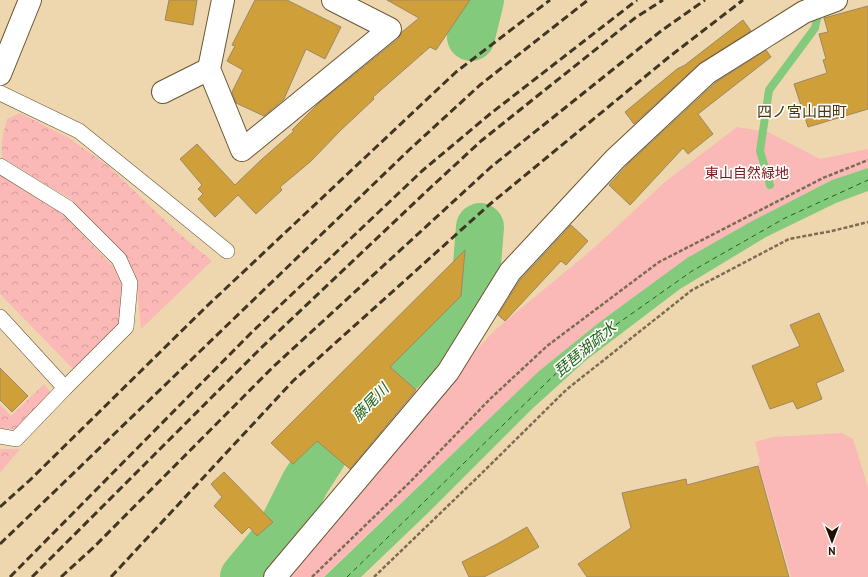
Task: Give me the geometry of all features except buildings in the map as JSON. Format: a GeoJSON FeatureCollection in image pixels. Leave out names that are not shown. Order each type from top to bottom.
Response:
{"type":"FeatureCollection","features":[{"type":"Feature","properties":{"kind":"street"},"geometry":{"type":"LineString","coordinates":[[0,74],[30,0]]}},
{"type":"Feature","properties":{"kind":"street"},"geometry":{"type":"LineString","coordinates":[[222,0],[209,69],[242,150],[390,29],[333,0]]}},
{"type":"Feature","properties":{"kind":"street"},"geometry":{"type":"LineString","coordinates":[[275,577],[448,372],[510,272],[615,159],[707,73],[804,12],[836,0]]}},
{"type":"Feature","properties":{"kind":"street"},"geometry":{"type":"LineString","coordinates":[[163,92],[209,69]]}},
{"type":"Feature","properties":{"kind":"lane"},"geometry":{"type":"LineString","coordinates":[[0,94],[79,131],[227,251]]}},
{"type":"Feature","properties":{"kind":"lane"},"geometry":{"type":"LineString","coordinates":[[0,166],[68,208],[119,259],[130,283],[126,327],[16,439],[0,436]]}},
{"type":"Feature","properties":{"kind":"lane"},"geometry":{"type":"LineString","coordinates":[[0,317],[65,388]]}},
{"type":"Feature","properties":{"kind":"path"},"geometry":{"type":"LineString","coordinates":[[312,577],[410,482],[490,399],[547,346],[659,262],[823,178],[868,160]]}},
{"type":"Feature","properties":{"kind":"path"},"geometry":{"type":"LineString","coordinates":[[374,577],[566,390],[692,290],[789,239],[832,231],[868,222]]}},
{"type":"Feature","properties":{"kind":"green space"},"geometry":{"type":"Polygon","coordinates":[[[20,113],[69,138],[107,165],[175,230],[212,261],[141,329],[137,287],[125,256],[71,199],[3,160],[2,140],[7,119],[20,113]]]}},
{"type":"Feature","properties":{"kind":"green space","name":"東山自然緑地"},"geometry":{"type":"Polygon","coordinates":[[[737,127],[768,132],[820,159],[868,149],[868,168],[832,180],[752,221],[687,258],[601,321],[539,371],[323,577],[277,577],[385,446],[495,330],[595,247],[666,181],[737,127]]]}},
{"type":"Feature","properties":{"kind":"green space"},"geometry":{"type":"Polygon","coordinates":[[[0,173],[57,208],[124,278],[123,326],[75,371],[0,294],[0,173]]]}},
{"type":"Feature","properties":{"kind":"green space"},"geometry":{"type":"Polygon","coordinates":[[[44,384],[51,393],[15,429],[0,430],[0,404],[11,416],[44,384]]]}},
{"type":"Feature","properties":{"kind":"green space"},"geometry":{"type":"Polygon","coordinates":[[[842,433],[853,439],[868,487],[868,577],[791,577],[758,463],[760,462],[755,442],[773,437],[842,433]]]}},
{"type":"Feature","properties":{"kind":"green space"},"geometry":{"type":"Polygon","coordinates":[[[0,449],[20,449],[0,473],[0,449]]]}},
{"type":"Feature","properties":{"kind":"water","name":"琵琶湖疏水"},"geometry":{"type":"Polygon","coordinates":[[[868,168],[868,191],[836,203],[766,237],[680,289],[585,361],[532,409],[429,512],[361,577],[324,577],[539,371],[601,321],[687,258],[752,221],[832,180],[868,168]]]}},
{"type":"Feature","properties":{"kind":"waterway","name":"藤尾川"},"geometry":{"type":"LineString","coordinates":[[471,37],[480,0]]}},
{"type":"Feature","properties":{"kind":"waterway"},"geometry":{"type":"LineString","coordinates":[[770,185],[760,151],[769,90],[815,28],[818,13]]}},
{"type":"Feature","properties":{"kind":"waterway","name":"藤尾川"},"geometry":{"type":"LineString","coordinates":[[244,577],[279,535],[305,483],[331,442],[396,375],[460,317],[470,298],[476,277],[480,227]]}},
{"type":"Feature","properties":{"kind":"ferry route"},"geometry":{"type":"LineString","coordinates":[[347,577],[579,351],[692,271],[785,218],[868,180]]}},
{"type":"Feature","properties":{"kind":"railway"},"geometry":{"type":"LineString","coordinates":[[0,507],[30,480],[206,307],[456,72],[550,0]]}},
{"type":"Feature","properties":{"kind":"railway"},"geometry":{"type":"LineString","coordinates":[[0,544],[409,150],[480,85],[588,0]]}},
{"type":"Feature","properties":{"kind":"railway"},"geometry":{"type":"LineString","coordinates":[[10,577],[251,333],[422,171],[490,114],[637,0]]}},
{"type":"Feature","properties":{"kind":"railway"},"geometry":{"type":"LineString","coordinates":[[32,577],[260,349],[481,141],[635,18],[663,0]]}},
{"type":"Feature","properties":{"kind":"railway"},"geometry":{"type":"LineString","coordinates":[[61,577],[94,547],[273,367],[491,167],[661,31],[705,0]]}},
{"type":"Feature","properties":{"kind":"railway"},"geometry":{"type":"LineString","coordinates":[[111,577],[293,381],[489,205],[669,57],[743,0]]}},
{"type":"Feature","properties":{"kind":"district","name":"四ノ宮山田町"},"geometry":{"type":"Point","coordinates":[802,111]}}]}
